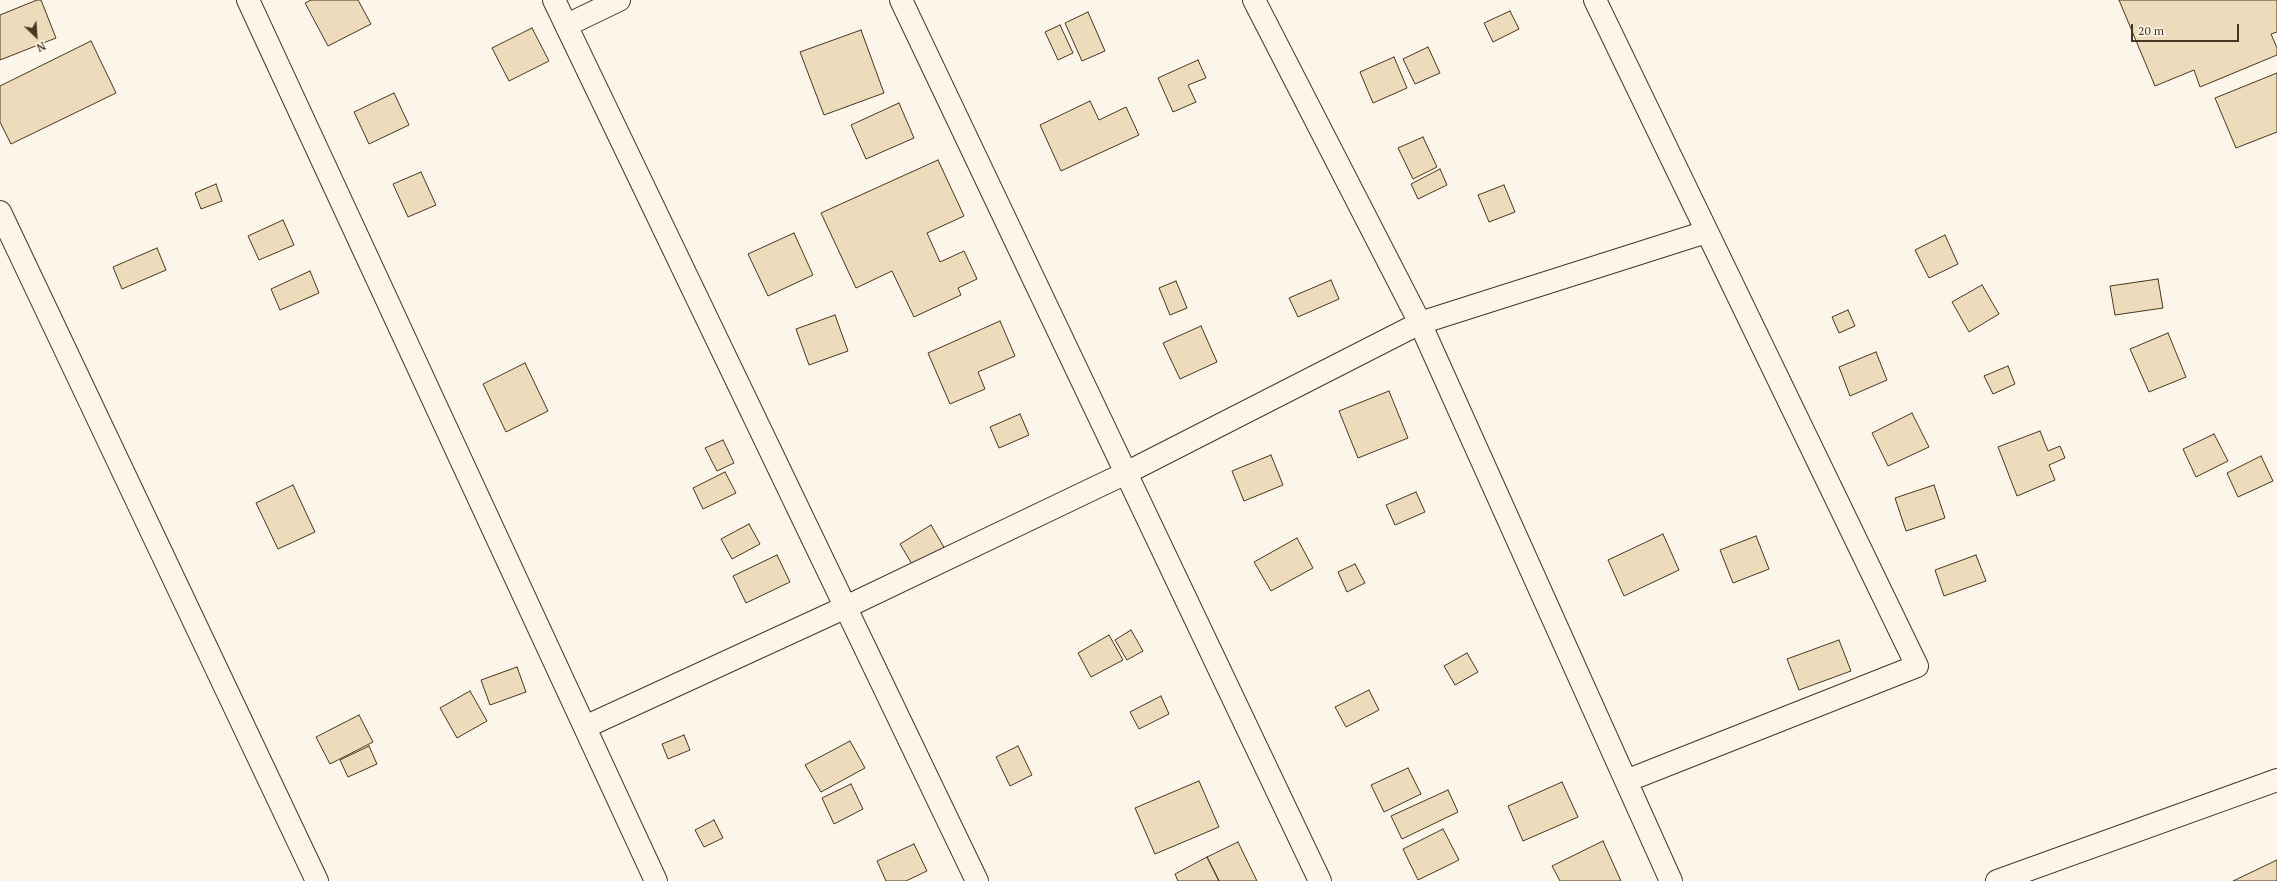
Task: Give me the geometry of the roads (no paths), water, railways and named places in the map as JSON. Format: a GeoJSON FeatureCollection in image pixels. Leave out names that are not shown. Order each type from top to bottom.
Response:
{"type":"FeatureCollection","features":[{"type":"Feature","properties":{"kind":"street"},"geometry":{"type":"LineString","coordinates":[[248,0],[656,881]]}},
{"type":"Feature","properties":{"kind":"street"},"geometry":{"type":"LineString","coordinates":[[554,0],[977,881]]}},
{"type":"Feature","properties":{"kind":"street"},"geometry":{"type":"LineString","coordinates":[[567,25],[619,0]]}},
{"type":"Feature","properties":{"kind":"street"},"geometry":{"type":"LineString","coordinates":[[901,0],[1320,881]]}},
{"type":"Feature","properties":{"kind":"street"},"geometry":{"type":"LineString","coordinates":[[1254,0],[1420,323],[1671,881]]}},
{"type":"Feature","properties":{"kind":"street"},"geometry":{"type":"LineString","coordinates":[[1595,0],[1917,666],[1626,781]]}},
{"type":"Feature","properties":{"kind":"street"},"geometry":{"type":"LineString","coordinates":[[0,212],[317,881]]}},
{"type":"Feature","properties":{"kind":"street"},"geometry":{"type":"LineString","coordinates":[[585,727],[846,607],[1126,473],[1420,323],[1706,232]]}},
{"type":"Feature","properties":{"kind":"street"},"geometry":{"type":"LineString","coordinates":[[1998,881],[2277,780]]}}]}
